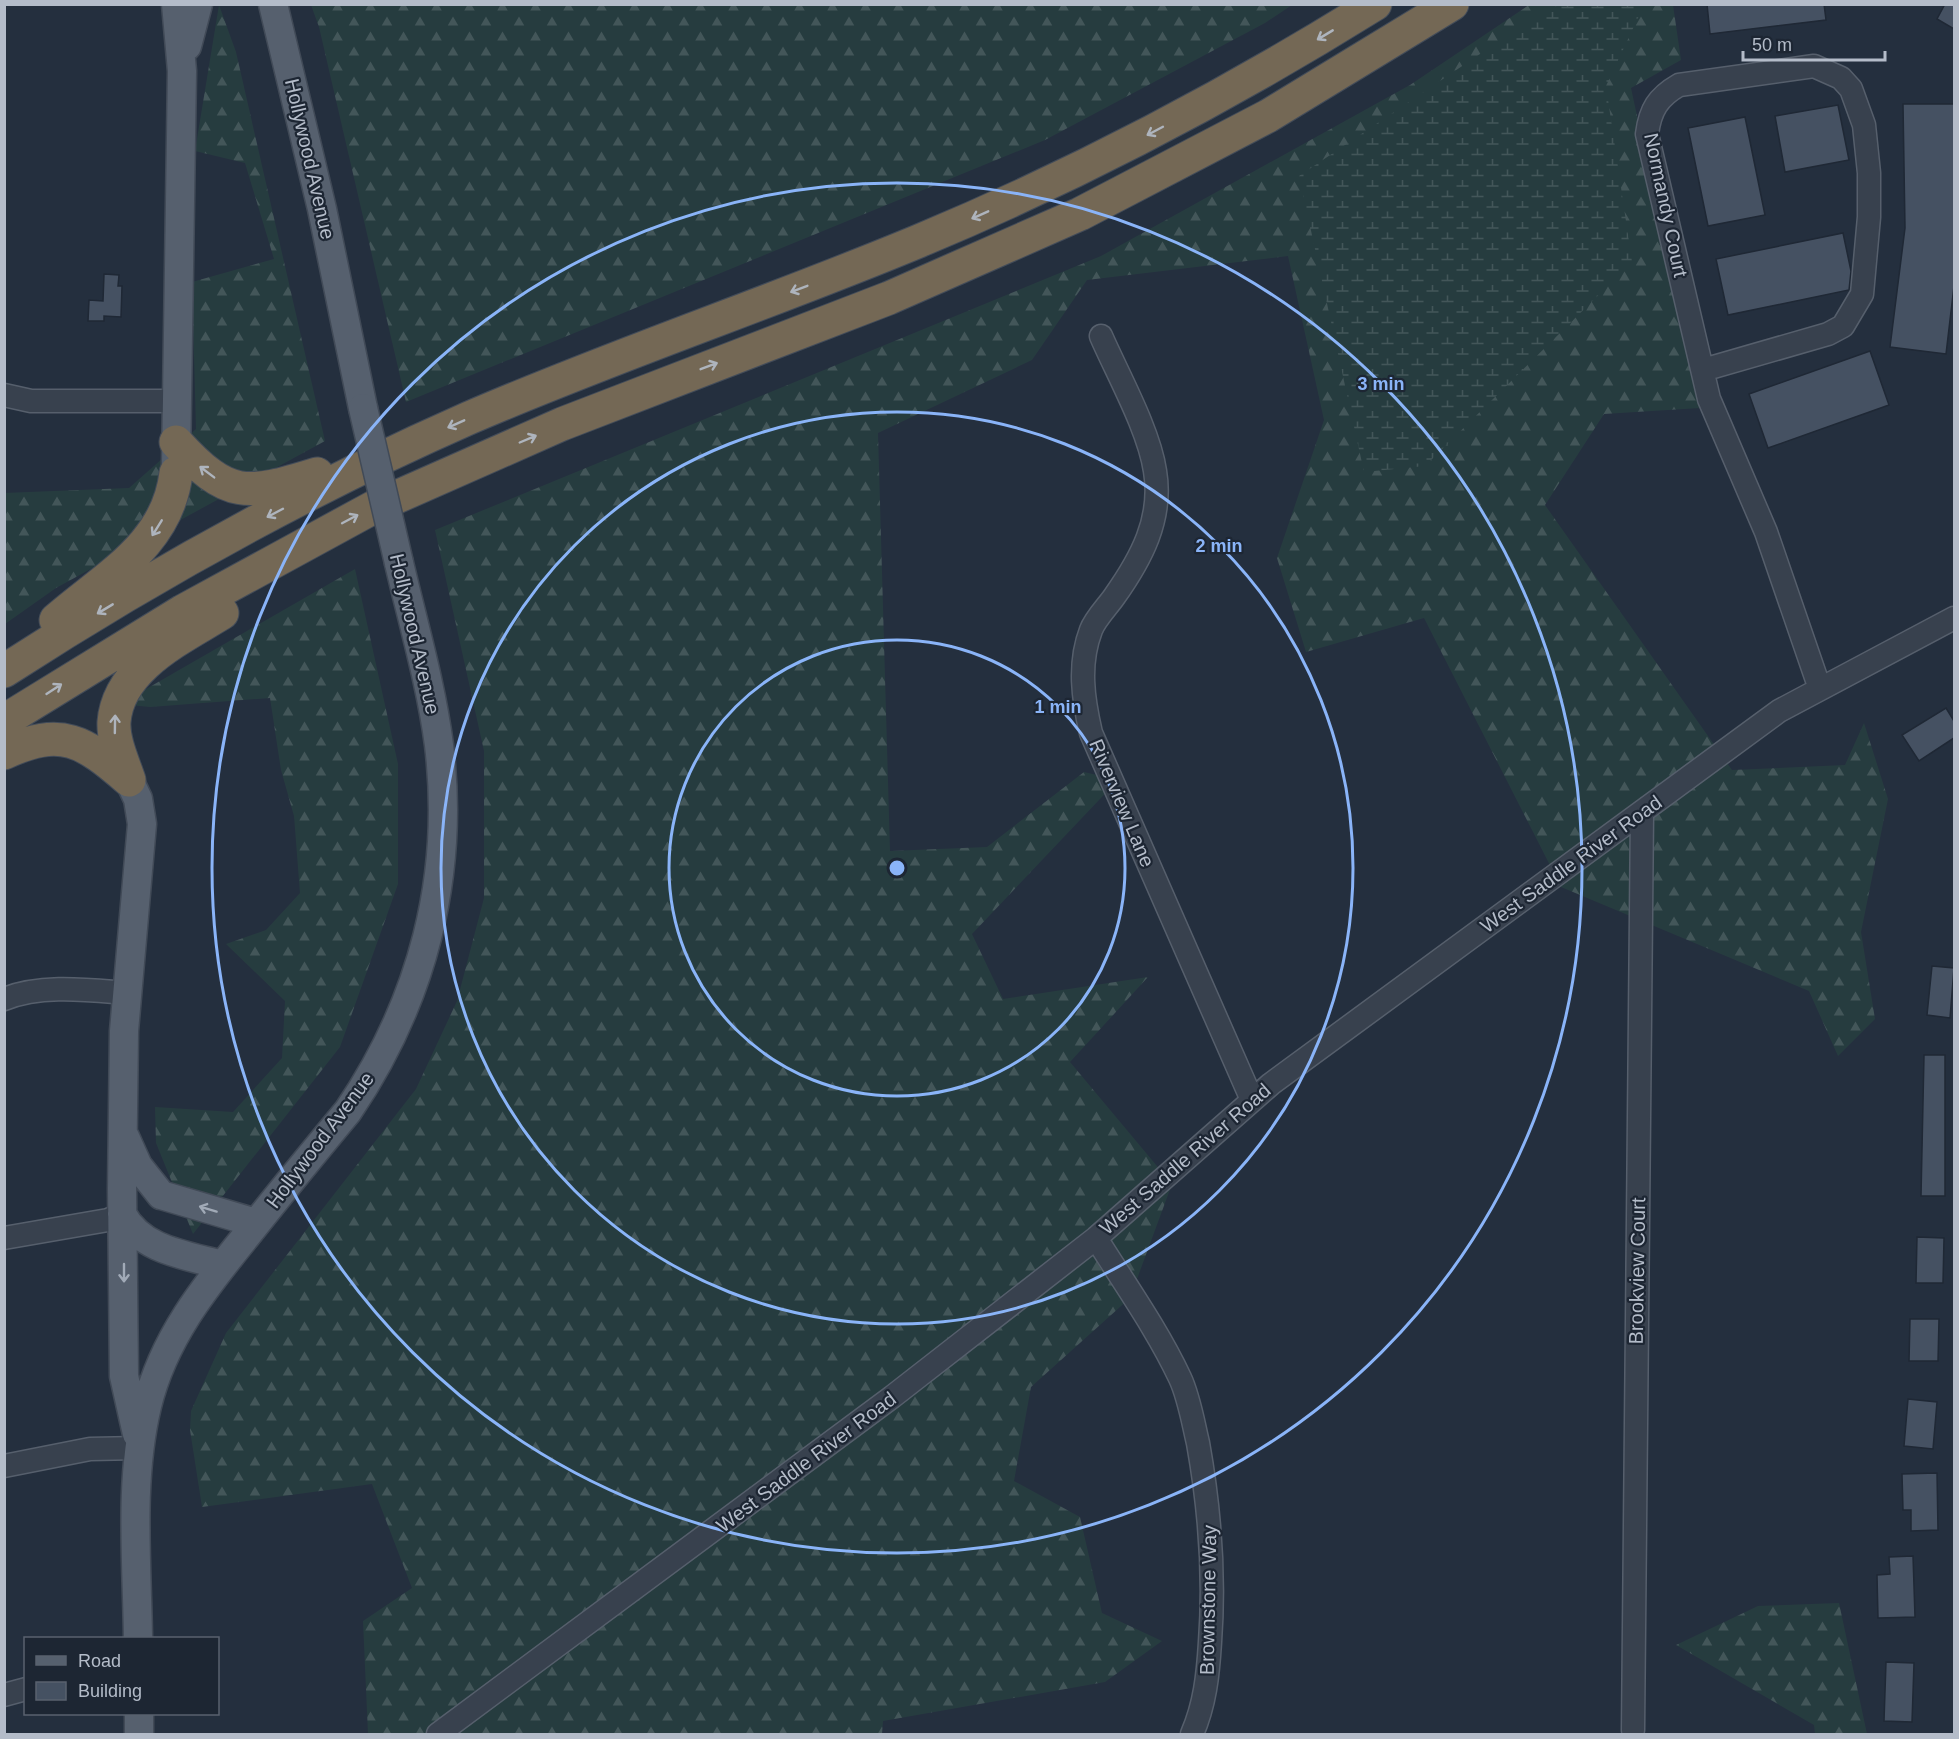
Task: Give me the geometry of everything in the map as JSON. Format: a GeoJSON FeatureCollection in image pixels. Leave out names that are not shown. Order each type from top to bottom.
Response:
{"type":"FeatureCollection","features":[{"type":"Feature","properties":{"kind":"highway"},"geometry":{"type":"LineString","coordinates":[[4,671],[185,561],[402,449],[550,384],[854,268],[983,214],[1201,106],[1375,4]]}},
{"type":"Feature","properties":{"kind":"highway"},"geometry":{"type":"LineString","coordinates":[[4,721],[135,639],[374,507],[499,451],[693,372],[889,298],[1080,214],[1268,116],[1452,4]]}},
{"type":"Feature","properties":{"kind":"highway"},"geometry":{"type":"LineString","coordinates":[[4,665],[87,593],[132,559],[145,545],[167,509],[176,458],[222,482],[248,490],[278,486],[402,449]]}},
{"type":"Feature","properties":{"kind":"highway"},"geometry":{"type":"LineString","coordinates":[[129,780],[114,723],[125,688],[145,666],[224,612],[309,541]]}},
{"type":"Feature","properties":{"kind":"highway"},"geometry":{"type":"LineString","coordinates":[[4,753],[40,740],[51,738],[72,740],[91,748],[129,780]]}},
{"type":"Feature","properties":{"kind":"main road"},"geometry":{"type":"LineString","coordinates":[[176,4],[182,71],[176,458]]}},
{"type":"Feature","properties":{"kind":"main road"},"geometry":{"type":"LineString","coordinates":[[182,71],[192,20],[198,4]]}},
{"type":"Feature","properties":{"kind":"main road","name":"Hollywood Avenue"},"geometry":{"type":"LineString","coordinates":[[138,1637],[137,1492],[140,1448],[147,1407],[160,1366],[188,1310],[348,1111],[367,1082],[401,1018],[416,982],[434,916],[442,844],[442,775],[428,689],[363,408],[322,209],[273,4]]}},
{"type":"Feature","properties":{"kind":"main road","name":"Hollywood Avenue"},"geometry":{"type":"LineString","coordinates":[[129,780],[138,799],[142,824],[127,993],[122,1214],[124,1376],[140,1448]]}},
{"type":"Feature","properties":{"kind":"main road"},"geometry":{"type":"LineString","coordinates":[[123,1132],[138,1166],[161,1195],[144,1201],[122,1214],[133,1232],[147,1242],[222,1265]]}},
{"type":"Feature","properties":{"kind":"main road","name":"Hollywood Avenue"},"geometry":{"type":"LineString","coordinates":[[161,1195],[256,1223]]}},
{"type":"Feature","properties":{"kind":"main road"},"geometry":{"type":"LineString","coordinates":[[139,1715],[139,1734]]}},
{"type":"Feature","properties":{"kind":"street","name":"Normandy Court"},"geometry":{"type":"LineString","coordinates":[[1703,370],[1828,334],[1843,326],[1862,294],[1869,217],[1864,125],[1851,89],[1840,78],[1814,66],[1679,85],[1665,93],[1649,118],[1647,134],[1709,399],[1766,532],[1820,689]]}},
{"type":"Feature","properties":{"kind":"street","name":"Riverview Lane"},"geometry":{"type":"LineString","coordinates":[[1101,336],[1147,442],[1155,471],[1155,519],[1134,569],[1091,628],[1084,658],[1085,707],[1092,733],[1252,1100]]}},
{"type":"Feature","properties":{"kind":"street"},"geometry":{"type":"LineString","coordinates":[[4,395],[31,401],[176,401]]}},
{"type":"Feature","properties":{"kind":"street","name":"West Saddle River Road"},"geometry":{"type":"LineString","coordinates":[[438,1734],[892,1397],[1096,1238],[1252,1100],[1779,711],[1954,618]]}},
{"type":"Feature","properties":{"kind":"street","name":"Brookview Court"},"geometry":{"type":"LineString","coordinates":[[1633,1731],[1642,812]]}},
{"type":"Feature","properties":{"kind":"street"},"geometry":{"type":"LineString","coordinates":[[4,999],[16,994],[51,990],[127,993]]}},
{"type":"Feature","properties":{"kind":"street"},"geometry":{"type":"LineString","coordinates":[[4,1238],[108,1220],[122,1214]]}},
{"type":"Feature","properties":{"kind":"street","name":"Brownstone Way"},"geometry":{"type":"LineString","coordinates":[[1096,1238],[1181,1379],[1198,1446],[1206,1488],[1213,1552],[1212,1606],[1207,1682],[1201,1714],[1192,1734]]}},
{"type":"Feature","properties":{"kind":"street"},"geometry":{"type":"LineString","coordinates":[[4,1466],[90,1449],[140,1448]]}},
{"type":"Feature","properties":{"kind":"street"},"geometry":{"type":"LineString","coordinates":[[4,1695],[24,1690]]}},
{"type":"Feature","properties":{"kind":"green space"},"geometry":{"type":"Polygon","coordinates":[[[311,4],[1292,5],[1265,23],[1045,140],[406,402],[319,27],[311,4]]]}},
{"type":"Feature","properties":{"kind":"green space"},"geometry":{"type":"Polygon","coordinates":[[[1561,4],[1644,5],[1606,86],[1632,262],[1425,466],[1364,472],[1299,176],[1541,13],[1561,4]]]}},
{"type":"Feature","properties":{"kind":"green space"},"geometry":{"type":"Polygon","coordinates":[[[219,5],[236,52],[325,441],[56,588],[5,624],[4,493],[129,488],[196,429],[192,282],[274,259],[245,163],[195,151],[219,5]]]}},
{"type":"Feature","properties":{"kind":"green space"},"geometry":{"type":"Polygon","coordinates":[[[1529,5],[1673,5],[1681,60],[1631,88],[1700,408],[1604,414],[1545,505],[1732,770],[1845,765],[1864,723],[1888,799],[1861,932],[1875,1019],[1838,1056],[1809,991],[1561,887],[1424,618],[1306,652],[1277,558],[1324,420],[1288,256],[1087,280],[1032,360],[878,433],[890,851],[987,847],[1084,772],[1118,780],[972,934],[1003,999],[1148,977],[1070,1062],[1172,1184],[1130,1298],[1031,1387],[1014,1481],[1080,1517],[1102,1613],[1162,1641],[1105,1682],[883,1721],[882,1734],[368,1734],[363,1621],[412,1588],[372,1484],[202,1507],[190,1430],[191,1411],[226,1333],[416,1089],[457,1001],[484,898],[484,751],[435,530],[1101,256],[1410,85],[1529,5]]]}},
{"type":"Feature","properties":{"kind":"green space"},"geometry":{"type":"Polygon","coordinates":[[[355,569],[398,764],[398,884],[340,1047],[193,1234],[156,1143],[155,1107],[233,1112],[282,1058],[285,1001],[226,944],[266,930],[300,893],[294,816],[281,770],[270,698],[150,707],[120,704],[355,569]]]}},
{"type":"Feature","properties":{"kind":"green space"},"geometry":{"type":"Polygon","coordinates":[[[1839,1603],[1867,1734],[1815,1734],[1814,1725],[1676,1645],[1758,1606],[1839,1603]]]}},
{"type":"Feature","properties":{"kind":"building"},"geometry":{"type":"Polygon","coordinates":[[[1707,4],[1824,4],[1826,20],[1710,34],[1707,4]]]}},
{"type":"Feature","properties":{"kind":"building"},"geometry":{"type":"Polygon","coordinates":[[[1945,4],[1954,4],[1954,29],[1937,19],[1945,4]]]}},
{"type":"Feature","properties":{"kind":"building"},"geometry":{"type":"Polygon","coordinates":[[[1903,104],[1954,104],[1954,286],[1946,354],[1890,347],[1905,228],[1903,104]]]}},
{"type":"Feature","properties":{"kind":"building"},"geometry":{"type":"Polygon","coordinates":[[[1838,105],[1849,160],[1785,172],[1775,116],[1838,105]]]}},
{"type":"Feature","properties":{"kind":"building"},"geometry":{"type":"Polygon","coordinates":[[[1745,117],[1765,215],[1708,226],[1688,128],[1745,117]]]}},
{"type":"Feature","properties":{"kind":"building"},"geometry":{"type":"Polygon","coordinates":[[[1843,233],[1851,271],[1849,290],[1728,315],[1716,259],[1843,233]]]}},
{"type":"Feature","properties":{"kind":"building"},"geometry":{"type":"Polygon","coordinates":[[[104,274],[119,275],[118,286],[122,286],[121,317],[104,316],[104,321],[88,321],[89,300],[103,301],[104,274]]]}},
{"type":"Feature","properties":{"kind":"building"},"geometry":{"type":"Polygon","coordinates":[[[1870,351],[1889,405],[1768,448],[1749,394],[1870,351]]]}},
{"type":"Feature","properties":{"kind":"building"},"geometry":{"type":"Polygon","coordinates":[[[1946,708],[1954,721],[1954,738],[1919,761],[1902,735],[1946,708]]]}},
{"type":"Feature","properties":{"kind":"building"},"geometry":{"type":"Polygon","coordinates":[[[1932,966],[1954,968],[1950,1018],[1927,1015],[1932,966]]]}},
{"type":"Feature","properties":{"kind":"building"},"geometry":{"type":"Polygon","coordinates":[[[1924,1055],[1945,1055],[1945,1196],[1921,1196],[1924,1055]]]}},
{"type":"Feature","properties":{"kind":"building"},"geometry":{"type":"Polygon","coordinates":[[[1917,1237],[1944,1238],[1943,1283],[1916,1283],[1917,1237]]]}},
{"type":"Feature","properties":{"kind":"building"},"geometry":{"type":"Polygon","coordinates":[[[1910,1319],[1939,1319],[1938,1361],[1909,1361],[1910,1319]]]}},
{"type":"Feature","properties":{"kind":"building"},"geometry":{"type":"Polygon","coordinates":[[[1908,1399],[1937,1402],[1933,1449],[1904,1446],[1908,1399]]]}},
{"type":"Feature","properties":{"kind":"building"},"geometry":{"type":"Polygon","coordinates":[[[1937,1473],[1938,1530],[1911,1531],[1911,1510],[1903,1510],[1902,1474],[1937,1473]]]}},
{"type":"Feature","properties":{"kind":"building"},"geometry":{"type":"Polygon","coordinates":[[[1913,1556],[1915,1617],[1878,1618],[1877,1575],[1890,1574],[1889,1557],[1913,1556]]]}},
{"type":"Feature","properties":{"kind":"building"},"geometry":{"type":"Polygon","coordinates":[[[1886,1662],[1914,1663],[1912,1722],[1884,1721],[1886,1662]]]}}]}
